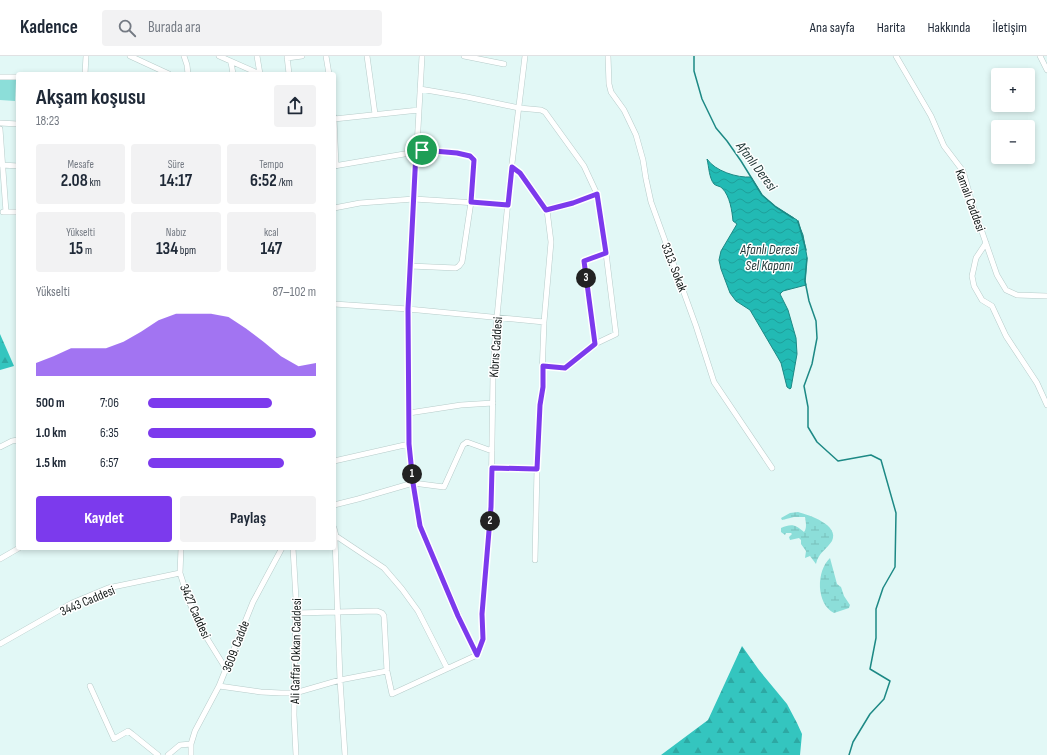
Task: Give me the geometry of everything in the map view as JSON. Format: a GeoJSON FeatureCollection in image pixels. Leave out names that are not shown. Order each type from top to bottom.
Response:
{"type":"FeatureCollection","features":[{"type":"Feature","properties":{"kind":"street"},"geometry":{"type":"LineString","coordinates":[[85,72],[86,56]]}},
{"type":"Feature","properties":{"kind":"street"},"geometry":{"type":"LineString","coordinates":[[130,56],[165,72]]}},
{"type":"Feature","properties":{"kind":"street"},"geometry":{"type":"LineString","coordinates":[[184,56],[188,72]]}},
{"type":"Feature","properties":{"kind":"street"},"geometry":{"type":"LineString","coordinates":[[219,56],[255,72]]}},
{"type":"Feature","properties":{"kind":"street"},"geometry":{"type":"LineString","coordinates":[[257,56],[260,72]]}},
{"type":"Feature","properties":{"kind":"street"},"geometry":{"type":"LineString","coordinates":[[289,72],[287,57],[302,56]]}},
{"type":"Feature","properties":{"kind":"street"},"geometry":{"type":"LineString","coordinates":[[326,56],[329,72]]}},
{"type":"Feature","properties":{"kind":"street"},"geometry":{"type":"LineString","coordinates":[[367,56],[375,114]]}},
{"type":"Feature","properties":{"kind":"street"},"geometry":{"type":"LineString","coordinates":[[296,613],[377,611],[382,613],[384,616],[387,671],[392,694],[477,655],[458,616],[420,526],[413,483],[409,444],[408,309],[422,56]]}},
{"type":"Feature","properties":{"kind":"street"},"geometry":{"type":"LineString","coordinates":[[464,56],[504,64]]}},
{"type":"Feature","properties":{"kind":"street","name":"Kıbrıs Caddesi"},"geometry":{"type":"LineString","coordinates":[[477,655],[483,639],[482,614],[491,507],[493,375],[497,316],[525,56]]}},
{"type":"Feature","properties":{"kind":"street","name":"3313. Sokak"},"geometry":{"type":"LineString","coordinates":[[608,56],[609,84],[611,92],[624,110],[636,135],[643,160],[651,202],[696,326],[714,382],[772,468]]}},
{"type":"Feature","properties":{"kind":"street","name":"Kamalı Caddesi"},"geometry":{"type":"LineString","coordinates":[[896,56],[931,116],[944,146],[963,171],[972,203],[997,275],[1006,290],[1017,295],[1047,296]]}},
{"type":"Feature","properties":{"kind":"street"},"geometry":{"type":"LineString","coordinates":[[1040,56],[1047,70]]}},
{"type":"Feature","properties":{"kind":"street"},"geometry":{"type":"LineString","coordinates":[[231,62],[232,72]]}},
{"type":"Feature","properties":{"kind":"street"},"geometry":{"type":"LineString","coordinates":[[0,77],[16,77]]}},
{"type":"Feature","properties":{"kind":"street"},"geometry":{"type":"LineString","coordinates":[[420,89],[519,108],[541,110],[548,115],[584,166],[597,194],[617,332],[616,334],[595,344],[565,368],[543,366]]}},
{"type":"Feature","properties":{"kind":"street"},"geometry":{"type":"LineString","coordinates":[[336,118],[419,110]]}},
{"type":"Feature","properties":{"kind":"street"},"geometry":{"type":"LineString","coordinates":[[0,123],[16,124]]}},
{"type":"Feature","properties":{"kind":"street"},"geometry":{"type":"LineString","coordinates":[[0,129],[4,212],[16,212]]}},
{"type":"Feature","properties":{"kind":"street"},"geometry":{"type":"LineString","coordinates":[[336,166],[422,150],[457,153],[470,156],[474,160],[471,202],[462,262],[460,266],[456,268],[410,266]]}},
{"type":"Feature","properties":{"kind":"street"},"geometry":{"type":"LineString","coordinates":[[2,166],[16,166]]}},
{"type":"Feature","properties":{"kind":"street"},"geometry":{"type":"LineString","coordinates":[[512,167],[520,173],[546,210],[551,242],[544,322],[543,387],[540,405],[537,469],[535,560]]}},
{"type":"Feature","properties":{"kind":"street"},"geometry":{"type":"LineString","coordinates":[[546,210],[573,203],[597,194]]}},
{"type":"Feature","properties":{"kind":"street"},"geometry":{"type":"LineString","coordinates":[[336,208],[360,203],[414,199],[508,205]]}},
{"type":"Feature","properties":{"kind":"street"},"geometry":{"type":"LineString","coordinates":[[986,243],[976,258],[972,276],[974,286],[982,300],[992,306],[1006,336],[1038,383],[1047,405]]}},
{"type":"Feature","properties":{"kind":"street"},"geometry":{"type":"LineString","coordinates":[[595,344],[584,261],[606,253]]}},
{"type":"Feature","properties":{"kind":"street"},"geometry":{"type":"LineString","coordinates":[[336,304],[497,316],[544,322]]}},
{"type":"Feature","properties":{"kind":"street"},"geometry":{"type":"LineString","coordinates":[[409,413],[461,406],[493,404]]}},
{"type":"Feature","properties":{"kind":"street"},"geometry":{"type":"LineString","coordinates":[[0,447],[16,440]]}},
{"type":"Feature","properties":{"kind":"street"},"geometry":{"type":"LineString","coordinates":[[336,504],[413,483],[444,487],[463,445],[467,442],[492,451]]}},
{"type":"Feature","properties":{"kind":"street"},"geometry":{"type":"LineString","coordinates":[[336,461],[409,444]]}},
{"type":"Feature","properties":{"kind":"street"},"geometry":{"type":"LineString","coordinates":[[492,468],[537,469]]}},
{"type":"Feature","properties":{"kind":"street"},"geometry":{"type":"LineString","coordinates":[[336,536],[384,568],[402,589],[418,611],[447,668]]}},
{"type":"Feature","properties":{"kind":"street"},"geometry":{"type":"LineString","coordinates":[[0,559],[16,550]]}},
{"type":"Feature","properties":{"kind":"street","name":"3427 Caddesi"},"geometry":{"type":"LineString","coordinates":[[181,550],[180,573],[190,604],[205,635],[226,669]]}},
{"type":"Feature","properties":{"kind":"street","name":"3609. Cadde"},"geometry":{"type":"LineString","coordinates":[[191,744],[195,731],[219,686],[252,602],[281,550]]}},
{"type":"Feature","properties":{"kind":"street","name":"Ali Gaffar Okkan Caddesi"},"geometry":{"type":"LineString","coordinates":[[293,550],[296,613],[294,716],[296,755]]}},
{"type":"Feature","properties":{"kind":"street"},"geometry":{"type":"LineString","coordinates":[[335,550],[340,680],[345,755]]}},
{"type":"Feature","properties":{"kind":"street","name":"3443 Caddesi"},"geometry":{"type":"LineString","coordinates":[[0,644],[72,604],[108,588],[180,573]]}},
{"type":"Feature","properties":{"kind":"street"},"geometry":{"type":"LineString","coordinates":[[219,686],[261,692],[295,693],[340,680],[387,671]]}},
{"type":"Feature","properties":{"kind":"street"},"geometry":{"type":"LineString","coordinates":[[90,686],[114,739],[128,731],[158,755]]}},
{"type":"Feature","properties":{"kind":"street"},"geometry":{"type":"LineString","coordinates":[[168,755],[180,745],[191,744],[191,755]]}},
{"type":"Feature","properties":{"kind":"green space"},"geometry":{"type":"Polygon","coordinates":[[[0,80],[16,80],[15,101],[0,100],[0,80]]]}},
{"type":"Feature","properties":{"kind":"green space"},"geometry":{"type":"Polygon","coordinates":[[[0,334],[14,366],[0,370],[0,334]]]}},
{"type":"Feature","properties":{"kind":"green space"},"geometry":{"type":"Polygon","coordinates":[[[798,512],[816,518],[832,530],[832,541],[821,554],[816,564],[810,556],[805,558],[806,551],[799,538],[790,540],[789,537],[792,534],[791,533],[786,533],[785,535],[781,532],[781,528],[791,525],[796,526],[804,532],[805,531],[805,517],[794,517],[782,520],[781,518],[790,513],[798,512]]]}},
{"type":"Feature","properties":{"kind":"green space"},"geometry":{"type":"Polygon","coordinates":[[[830,558],[837,584],[841,587],[844,596],[850,605],[849,608],[834,613],[828,609],[824,602],[820,587],[822,571],[830,558]]]}},
{"type":"Feature","properties":{"kind":"green space"},"geometry":{"type":"Polygon","coordinates":[[[742,646],[759,670],[787,704],[802,734],[800,755],[661,755],[708,720],[742,646]]]}},
{"type":"Feature","properties":{"kind":"water","name":"Afanlı Deresi Sel Kapanı"},"geometry":{"type":"Polygon","coordinates":[[[707,159],[715,167],[727,173],[751,177],[762,195],[776,207],[797,220],[803,235],[807,257],[806,285],[783,291],[780,294],[788,310],[796,338],[797,354],[790,389],[787,387],[781,363],[777,356],[750,310],[736,301],[730,293],[721,269],[719,260],[721,251],[737,224],[733,221],[729,199],[725,191],[712,182],[707,159]]]}},
{"type":"Feature","properties":{"kind":"waterway","name":"Afanlı Deresi"},"geometry":{"type":"LineString","coordinates":[[694,56],[694,71],[702,99],[716,128],[741,161],[762,195],[776,207],[793,218]]}},
{"type":"Feature","properties":{"kind":"waterway","name":"Afanlı Deresi"},"geometry":{"type":"LineString","coordinates":[[798,221],[806,250]]}},
{"type":"Feature","properties":{"kind":"waterway"},"geometry":{"type":"LineString","coordinates":[[807,258],[805,281],[809,301],[816,321],[817,338],[812,364],[804,386],[808,407],[808,427],[817,442],[838,461],[871,455],[881,460],[896,513],[895,567],[883,588],[876,609],[876,638],[870,669],[890,681],[884,699],[870,714],[853,742],[849,755]]}},
{"type":"Feature","properties":{"kind":"route"},"geometry":{"type":"LineString","coordinates":[[422,150],[457,153],[470,156],[474,160],[471,202],[508,205],[512,167],[520,173],[546,210],[573,203],[597,194],[606,253],[588,258],[584,261],[595,344],[565,368],[543,366],[543,387],[540,405],[537,469],[492,468],[491,507],[482,614],[483,639],[477,655],[458,616],[420,526],[413,483],[409,444],[408,309],[416,152],[422,150]]}}]}
